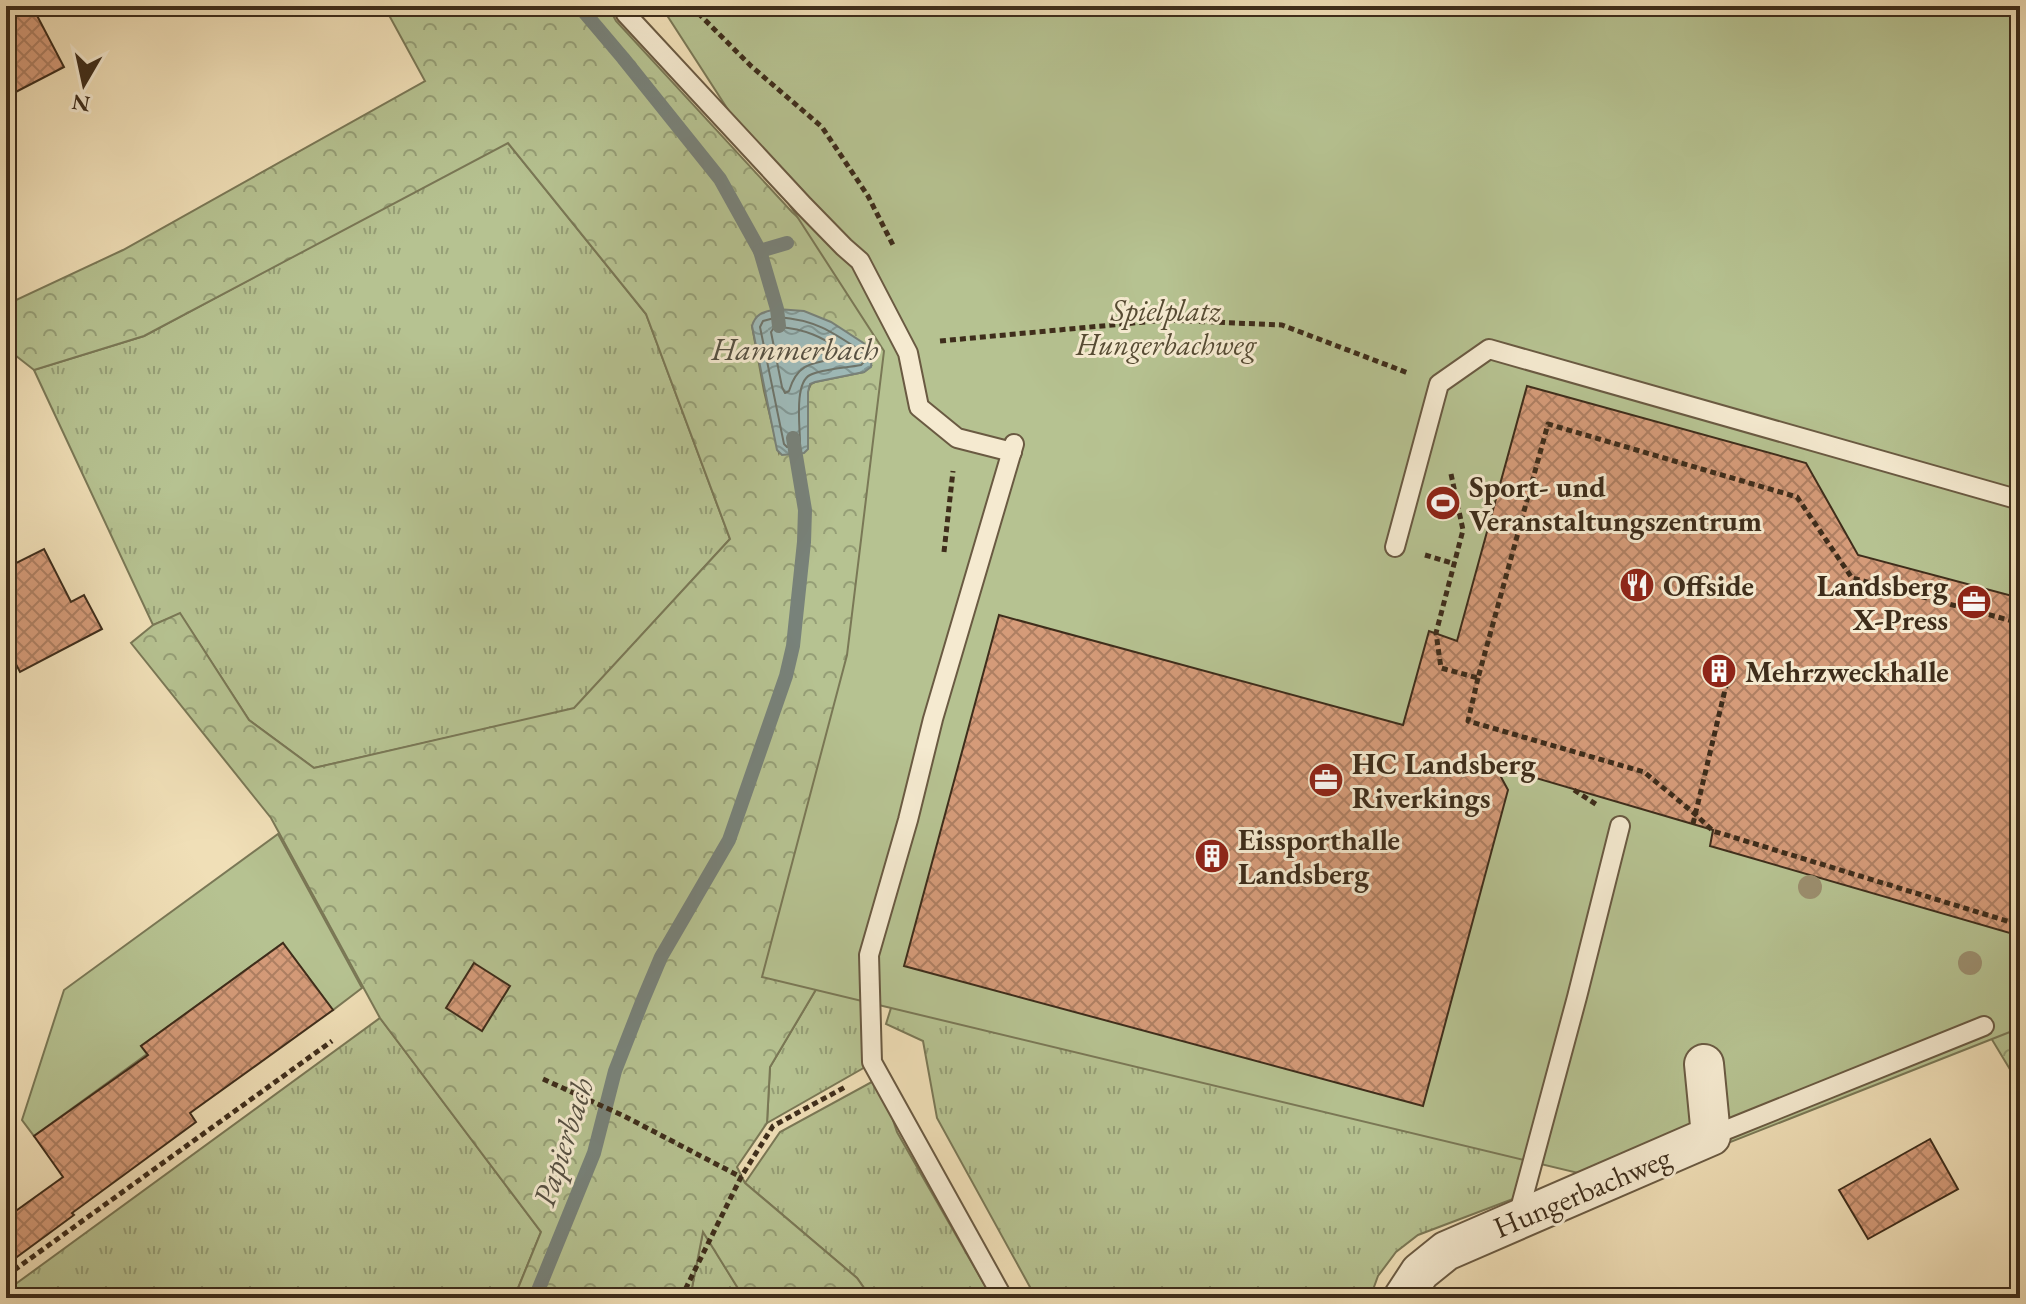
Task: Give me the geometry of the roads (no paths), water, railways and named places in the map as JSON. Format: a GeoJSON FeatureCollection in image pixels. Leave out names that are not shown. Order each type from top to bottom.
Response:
{"type":"FeatureCollection","features":[{"type":"Feature","properties":{"kind":"street"},"geometry":{"type":"LineString","coordinates":[[1704,1064],[1711,1136]]}},
{"type":"Feature","properties":{"kind":"street","name":"Hungerbachweg"},"geometry":{"type":"LineString","coordinates":[[1403,1298],[1420,1272],[1446,1251],[1711,1136]]}},
{"type":"Feature","properties":{"kind":"lane"},"geometry":{"type":"LineString","coordinates":[[622,6],[626,14],[783,183],[860,261],[908,353],[919,407],[957,438],[1013,448],[933,719],[869,955],[872,1062],[1003,1298]]}},
{"type":"Feature","properties":{"kind":"lane"},"geometry":{"type":"LineString","coordinates":[[1395,547],[1439,384],[1489,349],[2020,500]]}},
{"type":"Feature","properties":{"kind":"lane"},"geometry":{"type":"LineString","coordinates":[[1517,1220],[1620,826]]}},
{"type":"Feature","properties":{"kind":"lane"},"geometry":{"type":"LineString","coordinates":[[1711,1136],[1984,1026]]}},
{"type":"Feature","properties":{"kind":"water","name":"Hammerbach"},"geometry":{"type":"Polygon","coordinates":[[[777,309],[804,311],[831,322],[868,346],[872,354],[871,367],[864,372],[810,384],[808,449],[804,453],[782,455],[777,450],[752,326],[759,315],[777,309]]]}},
{"type":"Feature","properties":{"kind":"waterway","name":"Hammerbach"},"geometry":{"type":"LineString","coordinates":[[579,6],[720,179],[760,251],[779,326]]}},
{"type":"Feature","properties":{"kind":"waterway"},"geometry":{"type":"LineString","coordinates":[[760,251],[787,243]]}},
{"type":"Feature","properties":{"kind":"waterway","name":"Hammerbach"},"geometry":{"type":"LineString","coordinates":[[535,1298],[594,1153],[615,1071],[642,1002],[661,957],[729,840],[786,676],[793,646],[805,510],[793,438]]}},
{"type":"Feature","properties":{"kind":"place","name":"Sport- und Veranstaltungszentrum"},"geometry":{"type":"Point","coordinates":[1443,503]}},
{"type":"Feature","properties":{"kind":"place","name":"Offside"},"geometry":{"type":"Point","coordinates":[1637,585]}},
{"type":"Feature","properties":{"kind":"place","name":"Landsberg X-Press"},"geometry":{"type":"Point","coordinates":[1974,602]}},
{"type":"Feature","properties":{"kind":"place","name":"Mehrzweckhalle"},"geometry":{"type":"Point","coordinates":[1719,671]}},
{"type":"Feature","properties":{"kind":"place","name":"HC Landsberg Riverkings"},"geometry":{"type":"Point","coordinates":[1326,780]}},
{"type":"Feature","properties":{"kind":"place","name":"Eissporthalle Landsberg"},"geometry":{"type":"Point","coordinates":[1212,856]}},
{"type":"Feature","properties":{"kind":"park label","name":"Spielplatz Hungerbachweg"},"geometry":{"type":"Point","coordinates":[1166,327]}},
{"type":"Feature","properties":{"kind":"water label","name":"Papierbach"},"geometry":{"type":"Point","coordinates":[563,1142]}}]}
